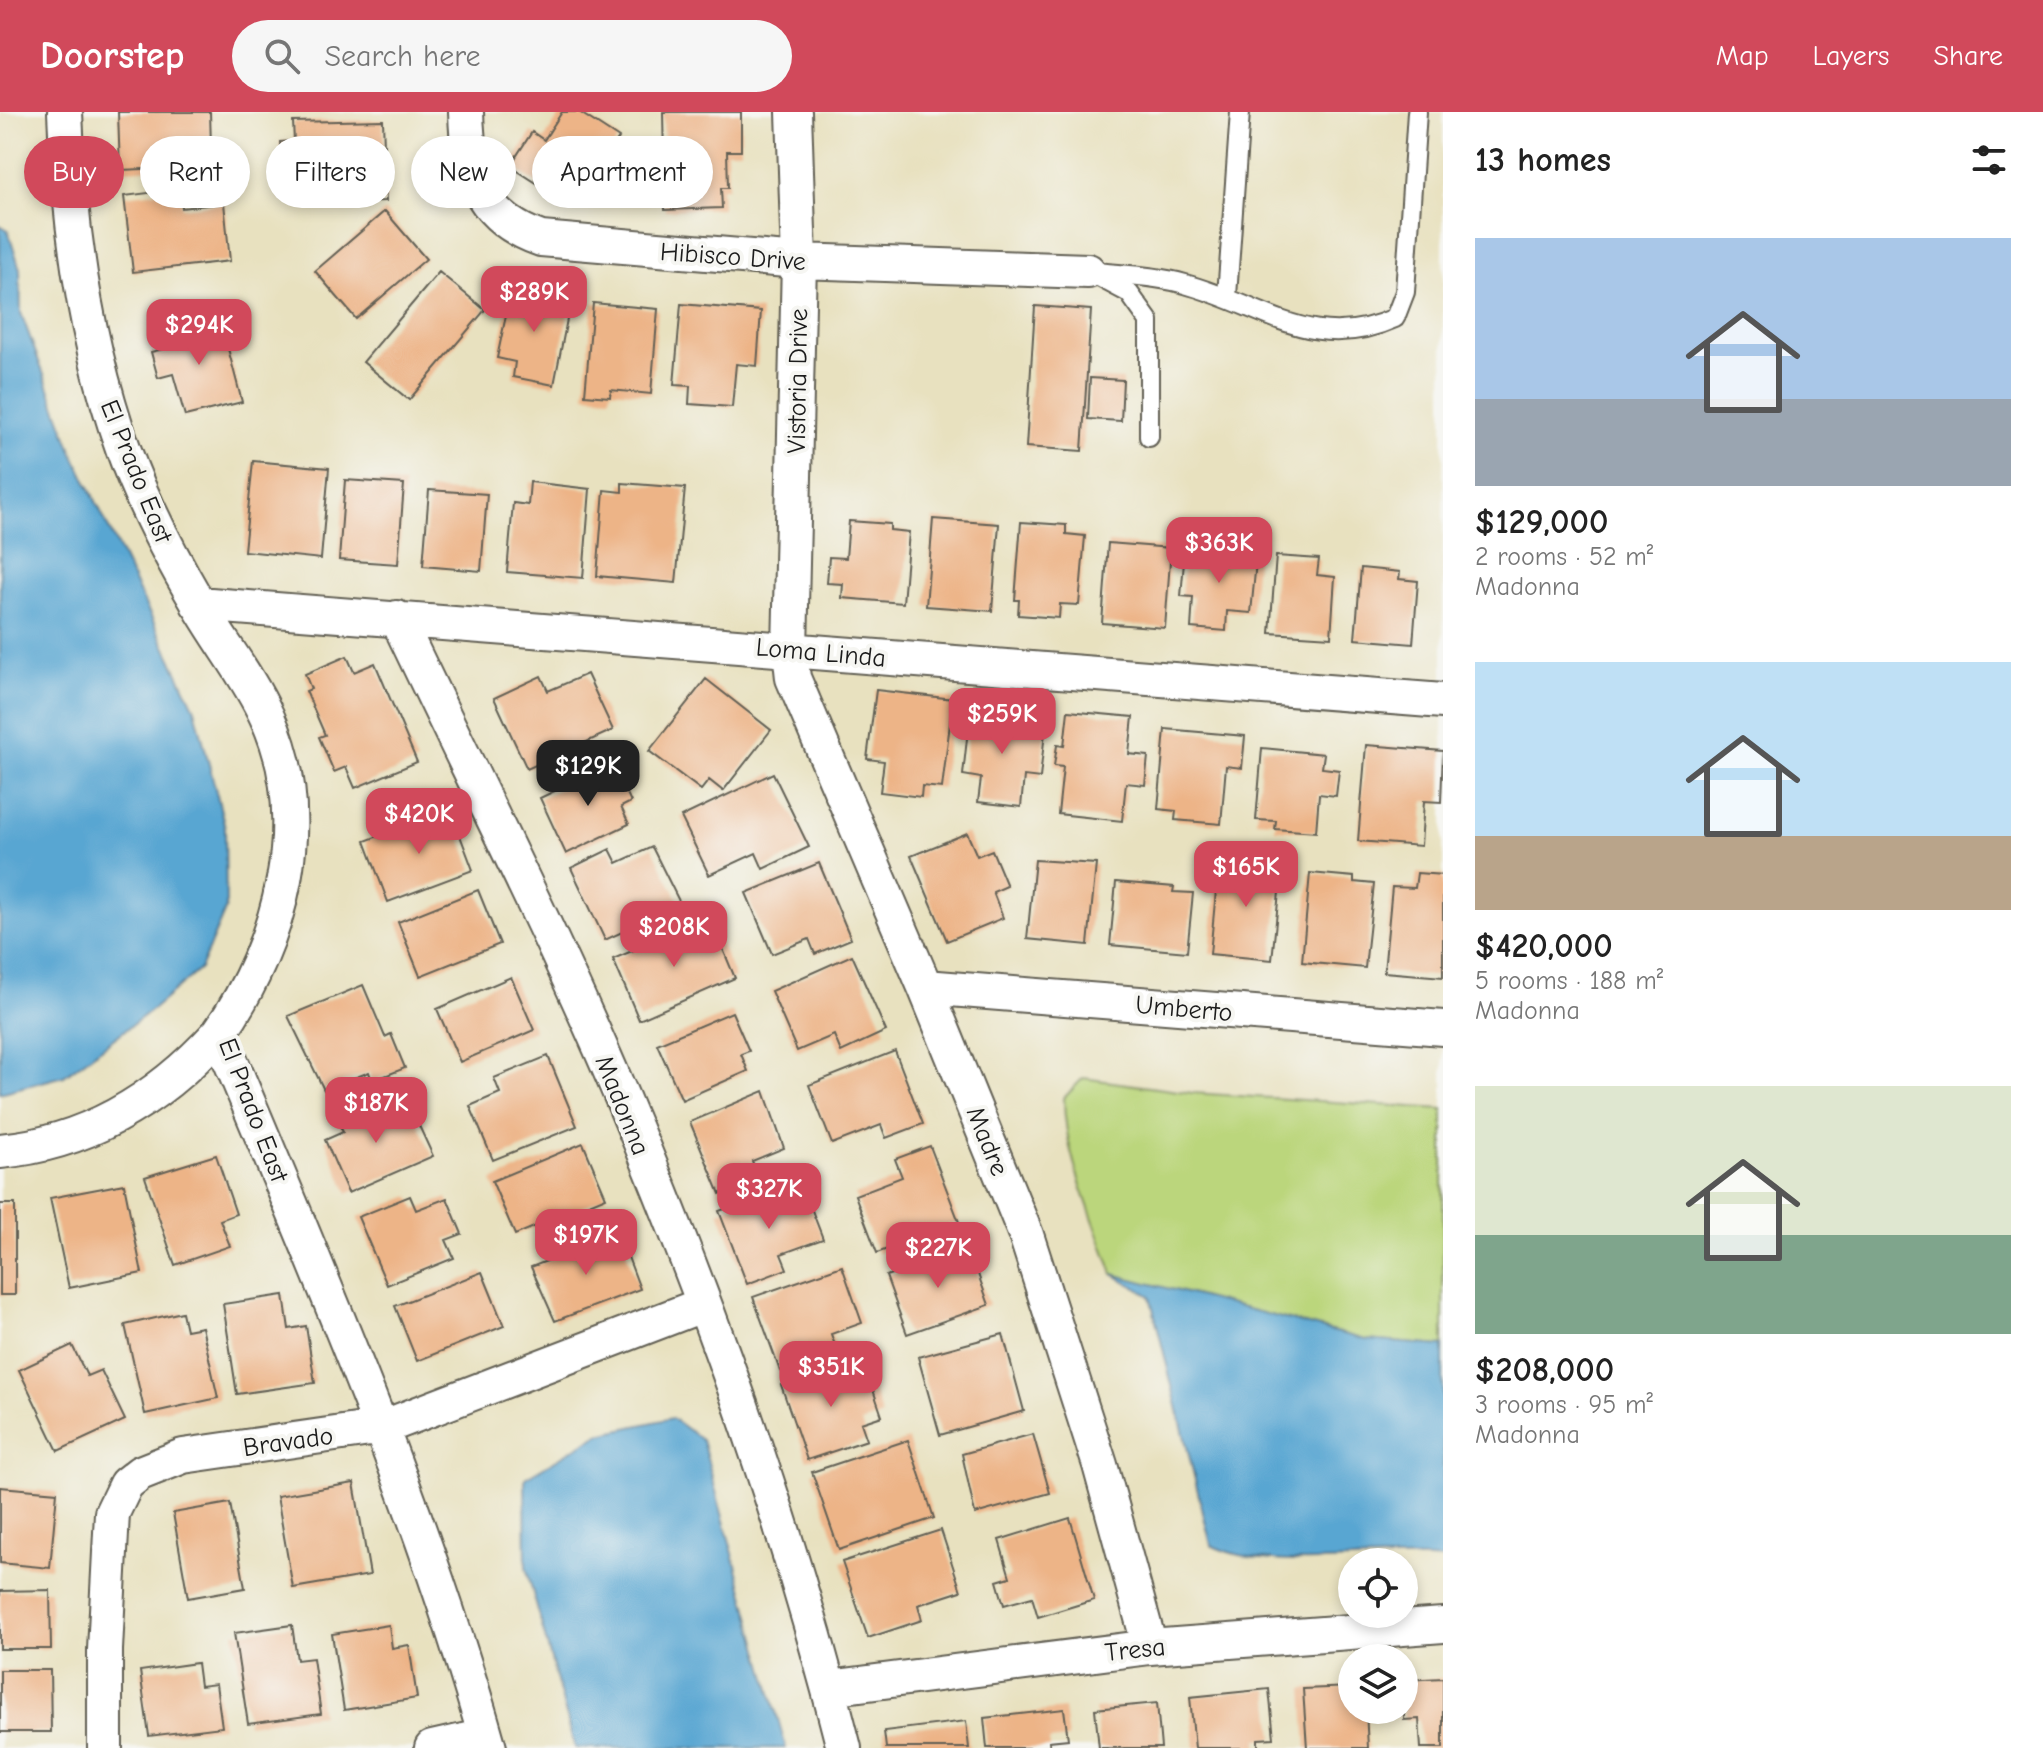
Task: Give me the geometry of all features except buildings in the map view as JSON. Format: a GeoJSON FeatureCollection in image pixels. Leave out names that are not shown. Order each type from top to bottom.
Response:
{"type":"FeatureCollection","features":[{"type":"Feature","properties":{"kind":"street","name":"El Prado East"},"geometry":{"type":"LineString","coordinates":[[65,112],[77,263],[102,384],[125,453],[152,516],[198,604],[267,717],[281,763],[288,812],[284,882],[275,919],[255,975],[219,1033],[384,1427],[448,1613],[487,1742]]}},
{"type":"Feature","properties":{"kind":"street","name":"Hibisco Drive"},"geometry":{"type":"LineString","coordinates":[[466,112],[467,147],[476,183],[497,214],[522,233],[561,243],[799,261],[1088,271]]}},
{"type":"Feature","properties":{"kind":"street","name":"Vistoria Drive"},"geometry":{"type":"LineString","coordinates":[[790,650],[799,261],[794,112]]}},
{"type":"Feature","properties":{"kind":"street","name":"Loma Linda"},"geometry":{"type":"LineString","coordinates":[[198,604],[1443,701]]}},
{"type":"Feature","properties":{"kind":"street","name":"Madonna"},"geometry":{"type":"LineString","coordinates":[[397,618],[560,957],[624,1102],[745,1424],[829,1688],[844,1748]]}},
{"type":"Feature","properties":{"kind":"street","name":"Madre"},"geometry":{"type":"LineString","coordinates":[[790,650],[799,696],[925,987],[1026,1235],[1100,1465],[1150,1647]]}},
{"type":"Feature","properties":{"kind":"street","name":"Umberto"},"geometry":{"type":"LineString","coordinates":[[925,987],[1443,1028]]}},
{"type":"Feature","properties":{"kind":"street"},"geometry":{"type":"LineString","coordinates":[[0,1151],[55,1142],[92,1130],[125,1112],[179,1074],[219,1033]]}},
{"type":"Feature","properties":{"kind":"street","name":"Bravado"},"geometry":{"type":"LineString","coordinates":[[105,1748],[110,1533],[112,1513],[126,1484],[154,1465],[183,1456],[384,1427],[702,1305]]}},
{"type":"Feature","properties":{"kind":"street","name":"Tresa"},"geometry":{"type":"LineString","coordinates":[[829,1688],[1150,1647],[1443,1625]]}},
{"type":"Feature","properties":{"kind":"street"},"geometry":{"type":"LineString","coordinates":[[432,1748],[487,1742]]}},
{"type":"Feature","properties":{"kind":"lane"},"geometry":{"type":"LineString","coordinates":[[1227,296],[1240,112]]}},
{"type":"Feature","properties":{"kind":"lane"},"geometry":{"type":"LineString","coordinates":[[1088,271],[1180,282],[1227,296],[1307,331],[1337,333],[1375,327],[1395,318],[1405,292],[1417,112]]}},
{"type":"Feature","properties":{"kind":"lane"},"geometry":{"type":"LineString","coordinates":[[1088,271],[1129,293],[1149,321],[1149,437]]}},
{"type":"Feature","properties":{"kind":"green space"},"geometry":{"type":"Polygon","coordinates":[[[1083,1078],[1193,1093],[1443,1109],[1443,1346],[1366,1340],[1113,1274],[1074,1165],[1065,1120],[1064,1098],[1083,1078]]]}},
{"type":"Feature","properties":{"kind":"water"},"geometry":{"type":"Polygon","coordinates":[[[0,225],[8,230],[20,269],[21,313],[73,453],[195,709],[225,827],[226,908],[200,969],[153,1009],[64,1076],[0,1093],[0,225]]]}},
{"type":"Feature","properties":{"kind":"water"},"geometry":{"type":"Polygon","coordinates":[[[1113,1274],[1366,1340],[1443,1346],[1443,1560],[1418,1559],[1418,1548],[1338,1548],[1338,1561],[1293,1561],[1235,1554],[1211,1545],[1150,1296],[1113,1274]]]}},
{"type":"Feature","properties":{"kind":"water"},"geometry":{"type":"Polygon","coordinates":[[[672,1418],[702,1440],[786,1748],[575,1748],[526,1567],[525,1478],[599,1434],[672,1418]]]}}]}
